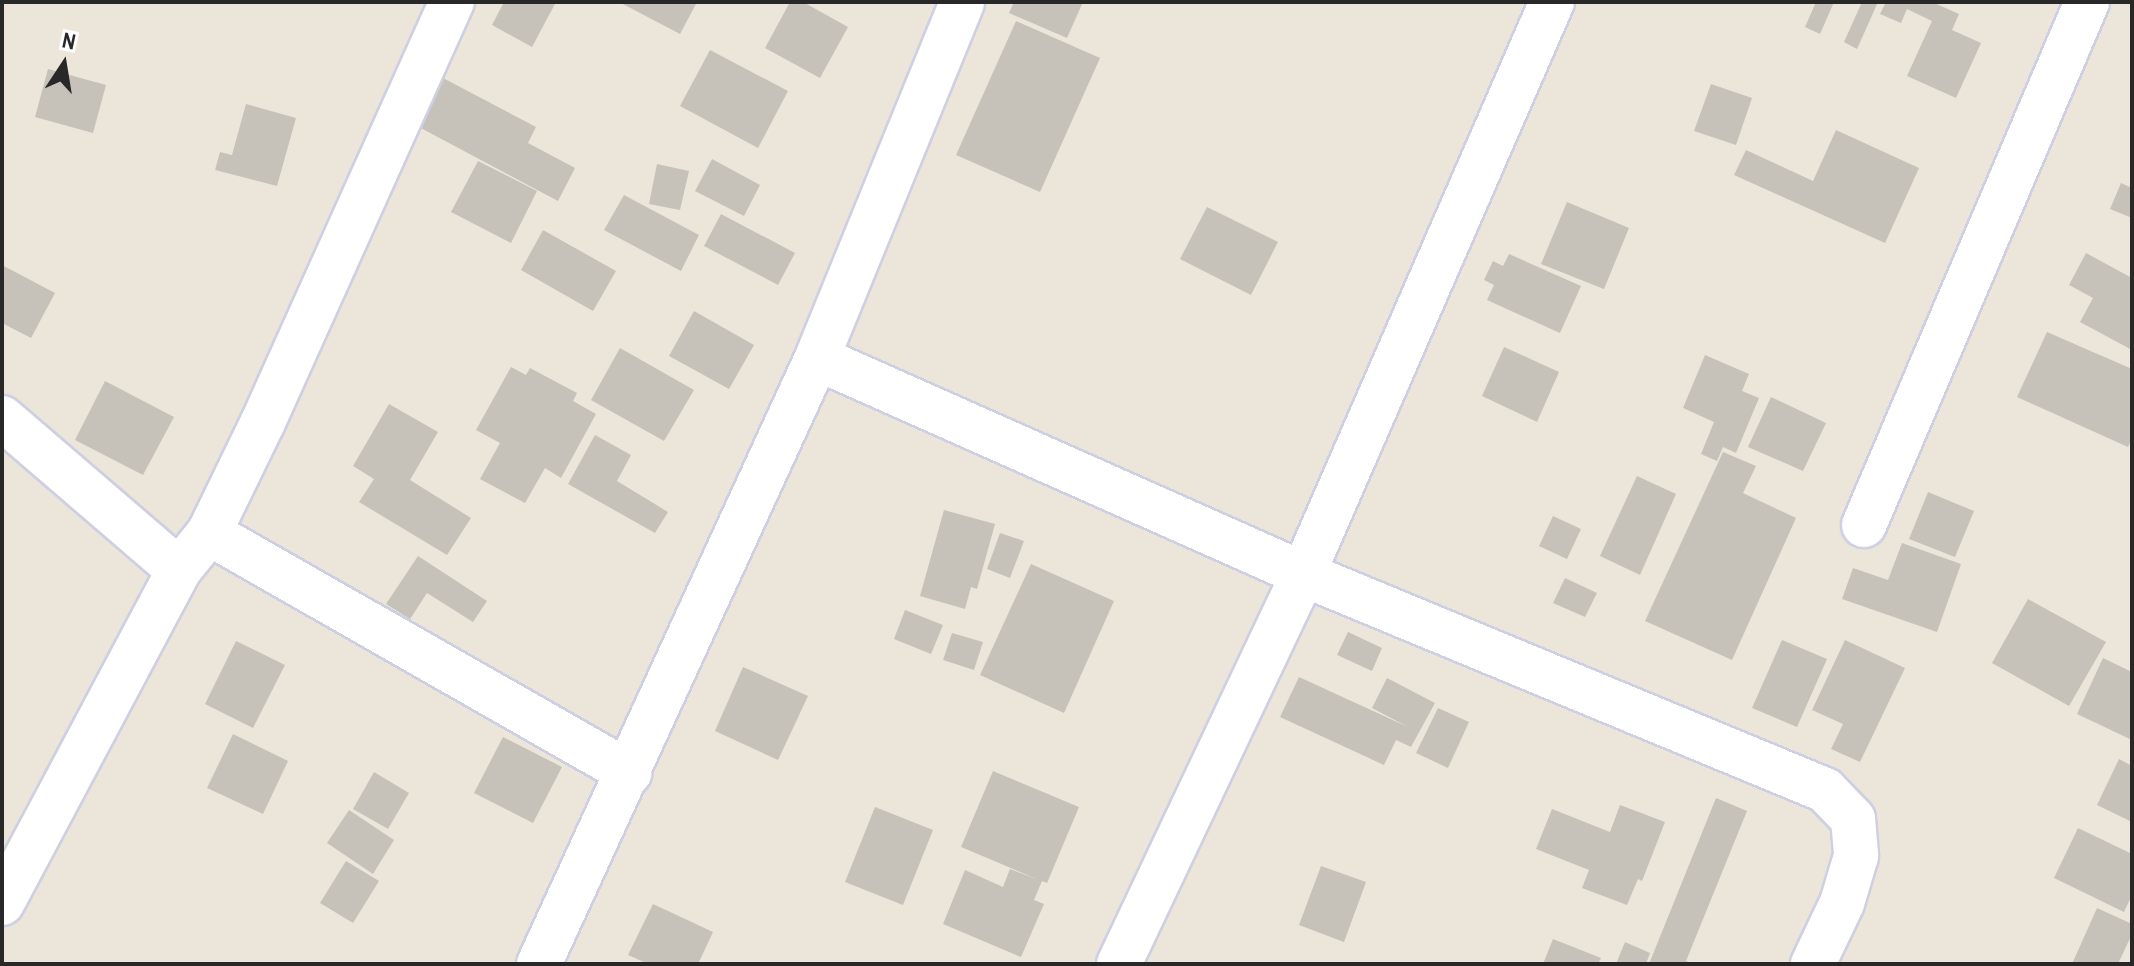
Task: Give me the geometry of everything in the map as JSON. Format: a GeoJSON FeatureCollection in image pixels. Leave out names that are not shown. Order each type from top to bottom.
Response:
{"type":"FeatureCollection","features":[{"type":"Feature","properties":{"kind":"street"},"geometry":{"type":"LineString","coordinates":[[2,903],[179,570],[209,533],[263,422],[452,2]]}},
{"type":"Feature","properties":{"kind":"street"},"geometry":{"type":"LineString","coordinates":[[539,964],[817,358],[962,2]]}},
{"type":"Feature","properties":{"kind":"street"},"geometry":{"type":"LineString","coordinates":[[1119,964],[1303,574],[1552,2]]}},
{"type":"Feature","properties":{"kind":"street"},"geometry":{"type":"LineString","coordinates":[[1864,525],[2087,2]]}},
{"type":"Feature","properties":{"kind":"street"},"geometry":{"type":"LineString","coordinates":[[817,358],[1303,574],[1825,790],[1853,819],[1856,856],[1842,903],[1813,964]]}},
{"type":"Feature","properties":{"kind":"street"},"geometry":{"type":"LineString","coordinates":[[2,418],[179,570]]}},
{"type":"Feature","properties":{"kind":"street"},"geometry":{"type":"LineString","coordinates":[[209,533],[629,773]]}},
{"type":"Feature","properties":{"kind":"building"},"geometry":{"type":"Polygon","coordinates":[[[504,2],[556,2],[532,47],[492,25],[504,2]]]}},
{"type":"Feature","properties":{"kind":"building"},"geometry":{"type":"Polygon","coordinates":[[[619,2],[697,2],[680,34],[619,2]]]}},
{"type":"Feature","properties":{"kind":"building"},"geometry":{"type":"Polygon","coordinates":[[[790,2],[803,2],[848,27],[820,78],[765,48],[790,2]]]}},
{"type":"Feature","properties":{"kind":"building"},"geometry":{"type":"Polygon","coordinates":[[[1014,2],[1083,2],[1067,38],[1009,13],[1014,2]]]}},
{"type":"Feature","properties":{"kind":"building"},"geometry":{"type":"Polygon","coordinates":[[[1816,2],[1834,2],[1820,34],[1805,27],[1816,2]]]}},
{"type":"Feature","properties":{"kind":"building"},"geometry":{"type":"Polygon","coordinates":[[[1862,2],[1878,2],[1857,49],[1844,42],[1862,2]]]}},
{"type":"Feature","properties":{"kind":"building"},"geometry":{"type":"Polygon","coordinates":[[[1886,2],[1932,2],[1959,14],[1952,30],[1981,43],[1956,98],[1907,76],[1932,21],[1907,9],[1901,23],[1880,14],[1886,2]]]}},
{"type":"Feature","properties":{"kind":"building"},"geometry":{"type":"Polygon","coordinates":[[[1016,21],[1100,58],[1040,192],[956,155],[1016,21]]]}},
{"type":"Feature","properties":{"kind":"building"},"geometry":{"type":"Polygon","coordinates":[[[710,50],[788,91],[758,148],[680,106],[710,50]]]}},
{"type":"Feature","properties":{"kind":"building"},"geometry":{"type":"Polygon","coordinates":[[[48,69],[106,85],[93,133],[35,117],[48,69]]]}},
{"type":"Feature","properties":{"kind":"building"},"geometry":{"type":"Polygon","coordinates":[[[443,78],[536,127],[528,143],[575,168],[558,201],[417,126],[443,78]]]}},
{"type":"Feature","properties":{"kind":"building"},"geometry":{"type":"Polygon","coordinates":[[[1711,84],[1752,98],[1736,145],[1694,131],[1711,84]]]}},
{"type":"Feature","properties":{"kind":"building"},"geometry":{"type":"Polygon","coordinates":[[[246,104],[296,118],[277,186],[215,170],[220,152],[232,155],[246,104]]]}},
{"type":"Feature","properties":{"kind":"building"},"geometry":{"type":"Polygon","coordinates":[[[1836,130],[1919,168],[1885,243],[1734,175],[1746,150],[1813,181],[1836,130]]]}},
{"type":"Feature","properties":{"kind":"building"},"geometry":{"type":"Polygon","coordinates":[[[712,159],[760,185],[744,216],[695,191],[712,159]]]}},
{"type":"Feature","properties":{"kind":"building"},"geometry":{"type":"Polygon","coordinates":[[[478,161],[537,191],[511,243],[451,212],[478,161]]]}},
{"type":"Feature","properties":{"kind":"building"},"geometry":{"type":"Polygon","coordinates":[[[657,164],[689,171],[680,210],[649,204],[657,164]]]}},
{"type":"Feature","properties":{"kind":"building"},"geometry":{"type":"Polygon","coordinates":[[[2121,183],[2132,188],[2132,218],[2110,209],[2121,183]]]}},
{"type":"Feature","properties":{"kind":"building"},"geometry":{"type":"Polygon","coordinates":[[[624,195],[699,235],[681,271],[604,230],[624,195]]]}},
{"type":"Feature","properties":{"kind":"building"},"geometry":{"type":"Polygon","coordinates":[[[1567,202],[1629,228],[1604,289],[1541,264],[1567,202]]]}},
{"type":"Feature","properties":{"kind":"building"},"geometry":{"type":"Polygon","coordinates":[[[1207,207],[1278,242],[1251,295],[1180,259],[1207,207]]]}},
{"type":"Feature","properties":{"kind":"building"},"geometry":{"type":"Polygon","coordinates":[[[721,214],[795,253],[778,285],[704,246],[721,214]]]}},
{"type":"Feature","properties":{"kind":"building"},"geometry":{"type":"Polygon","coordinates":[[[543,230],[616,271],[593,311],[521,270],[543,230]]]}},
{"type":"Feature","properties":{"kind":"building"},"geometry":{"type":"Polygon","coordinates":[[[2086,253],[2132,278],[2132,350],[2080,322],[2093,298],[2069,285],[2086,253]]]}},
{"type":"Feature","properties":{"kind":"building"},"geometry":{"type":"Polygon","coordinates":[[[1509,254],[1581,286],[1560,333],[1487,300],[1494,285],[1484,280],[1493,261],[1503,266],[1509,254]]]}},
{"type":"Feature","properties":{"kind":"building"},"geometry":{"type":"Polygon","coordinates":[[[2,265],[55,293],[31,338],[2,323],[2,265]]]}},
{"type":"Feature","properties":{"kind":"building"},"geometry":{"type":"Polygon","coordinates":[[[694,311],[754,345],[729,389],[669,356],[694,311]]]}},
{"type":"Feature","properties":{"kind":"building"},"geometry":{"type":"Polygon","coordinates":[[[2047,332],[2132,369],[2132,438],[2128,447],[2017,397],[2047,332]]]}},
{"type":"Feature","properties":{"kind":"building"},"geometry":{"type":"Polygon","coordinates":[[[1504,347],[1559,372],[1537,422],[1482,396],[1504,347]]]}},
{"type":"Feature","properties":{"kind":"building"},"geometry":{"type":"Polygon","coordinates":[[[620,348],[694,390],[664,441],[591,400],[620,348]]]}},
{"type":"Feature","properties":{"kind":"building"},"geometry":{"type":"Polygon","coordinates":[[[1705,355],[1749,374],[1742,391],[1759,398],[1736,453],[1723,447],[1717,461],[1701,454],[1714,422],[1683,408],[1705,355]]]}},
{"type":"Feature","properties":{"kind":"building"},"geometry":{"type":"Polygon","coordinates":[[[511,367],[526,375],[530,368],[577,393],[573,401],[596,414],[561,478],[545,468],[525,503],[480,479],[500,443],[476,430],[511,367]]]}},
{"type":"Feature","properties":{"kind":"building"},"geometry":{"type":"Polygon","coordinates":[[[105,381],[174,417],[143,475],[75,440],[105,381]]]}},
{"type":"Feature","properties":{"kind":"building"},"geometry":{"type":"Polygon","coordinates":[[[1771,397],[1826,423],[1803,471],[1748,447],[1771,397]]]}},
{"type":"Feature","properties":{"kind":"building"},"geometry":{"type":"Polygon","coordinates":[[[389,404],[438,432],[410,480],[471,518],[447,555],[359,502],[374,479],[353,466],[389,404]]]}},
{"type":"Feature","properties":{"kind":"building"},"geometry":{"type":"Polygon","coordinates":[[[595,435],[631,455],[617,481],[668,512],[655,533],[568,484],[595,435]]]}},
{"type":"Feature","properties":{"kind":"building"},"geometry":{"type":"Polygon","coordinates":[[[1723,452],[1756,466],[1743,493],[1796,518],[1732,660],[1645,621],[1723,452]]]}},
{"type":"Feature","properties":{"kind":"building"},"geometry":{"type":"Polygon","coordinates":[[[1637,476],[1676,494],[1640,575],[1600,556],[1637,476]]]}},
{"type":"Feature","properties":{"kind":"building"},"geometry":{"type":"Polygon","coordinates":[[[1928,492],[1974,511],[1955,557],[1909,539],[1928,492]]]}},
{"type":"Feature","properties":{"kind":"building"},"geometry":{"type":"Polygon","coordinates":[[[944,510],[995,524],[977,589],[971,587],[965,609],[920,596],[944,510]]]}},
{"type":"Feature","properties":{"kind":"building"},"geometry":{"type":"Polygon","coordinates":[[[1553,516],[1581,529],[1567,559],[1539,546],[1553,516]]]}},
{"type":"Feature","properties":{"kind":"building"},"geometry":{"type":"Polygon","coordinates":[[[1000,533],[1024,541],[1010,578],[987,569],[1000,533]]]}},
{"type":"Feature","properties":{"kind":"building"},"geometry":{"type":"Polygon","coordinates":[[[1902,543],[1961,564],[1937,632],[1842,599],[1853,568],[1888,580],[1902,543]]]}},
{"type":"Feature","properties":{"kind":"building"},"geometry":{"type":"Polygon","coordinates":[[[418,556],[487,601],[473,622],[427,593],[410,619],[386,604],[418,556]]]}},
{"type":"Feature","properties":{"kind":"building"},"geometry":{"type":"Polygon","coordinates":[[[1031,564],[1114,601],[1064,713],[980,675],[1031,564]]]}},
{"type":"Feature","properties":{"kind":"building"},"geometry":{"type":"Polygon","coordinates":[[[1565,578],[1597,593],[1585,617],[1553,603],[1565,578]]]}},
{"type":"Feature","properties":{"kind":"building"},"geometry":{"type":"Polygon","coordinates":[[[2028,599],[2106,642],[2069,706],[1992,663],[2028,599]]]}},
{"type":"Feature","properties":{"kind":"building"},"geometry":{"type":"Polygon","coordinates":[[[905,610],[943,625],[931,654],[894,639],[905,610]]]}},
{"type":"Feature","properties":{"kind":"building"},"geometry":{"type":"Polygon","coordinates":[[[1348,632],[1382,648],[1372,671],[1337,655],[1348,632]]]}},
{"type":"Feature","properties":{"kind":"building"},"geometry":{"type":"Polygon","coordinates":[[[952,633],[983,642],[974,670],[943,660],[952,633]]]}},
{"type":"Feature","properties":{"kind":"building"},"geometry":{"type":"Polygon","coordinates":[[[1782,640],[1827,659],[1797,727],[1752,708],[1782,640]]]}},
{"type":"Feature","properties":{"kind":"building"},"geometry":{"type":"Polygon","coordinates":[[[1845,640],[1905,668],[1860,762],[1831,749],[1843,724],[1812,710],[1845,640]]]}},
{"type":"Feature","properties":{"kind":"building"},"geometry":{"type":"Polygon","coordinates":[[[236,641],[285,665],[253,728],[205,704],[236,641]]]}},
{"type":"Feature","properties":{"kind":"building"},"geometry":{"type":"Polygon","coordinates":[[[2103,658],[2132,672],[2132,740],[2077,714],[2103,658]]]}},
{"type":"Feature","properties":{"kind":"building"},"geometry":{"type":"Polygon","coordinates":[[[743,667],[808,696],[778,760],[715,731],[743,667]]]}},
{"type":"Feature","properties":{"kind":"building"},"geometry":{"type":"Polygon","coordinates":[[[1299,677],[1408,727],[1372,708],[1387,678],[1435,703],[1411,747],[1396,740],[1384,765],[1280,717],[1299,677]]]}},
{"type":"Feature","properties":{"kind":"building"},"geometry":{"type":"Polygon","coordinates":[[[1438,708],[1469,722],[1448,768],[1416,753],[1438,708]]]}},
{"type":"Feature","properties":{"kind":"building"},"geometry":{"type":"Polygon","coordinates":[[[233,734],[288,761],[263,814],[207,788],[233,734]]]}},
{"type":"Feature","properties":{"kind":"building"},"geometry":{"type":"Polygon","coordinates":[[[503,737],[562,767],[533,823],[474,793],[503,737]]]}},
{"type":"Feature","properties":{"kind":"building"},"geometry":{"type":"Polygon","coordinates":[[[2119,759],[2132,766],[2132,822],[2097,805],[2119,759]]]}},
{"type":"Feature","properties":{"kind":"building"},"geometry":{"type":"Polygon","coordinates":[[[993,771],[1079,807],[1047,883],[1042,881],[1034,900],[1044,904],[1021,957],[943,924],[965,870],[1003,887],[1010,869],[1039,880],[961,847],[993,771]]]}},
{"type":"Feature","properties":{"kind":"building"},"geometry":{"type":"Polygon","coordinates":[[[374,772],[409,793],[388,829],[353,809],[374,772]]]}},
{"type":"Feature","properties":{"kind":"building"},"geometry":{"type":"Polygon","coordinates":[[[1716,798],[1747,811],[1686,961],[1694,964],[1649,964],[1716,798]]]}},
{"type":"Feature","properties":{"kind":"building"},"geometry":{"type":"Polygon","coordinates":[[[1620,805],[1665,822],[1642,881],[1638,879],[1627,905],[1582,888],[1589,870],[1536,849],[1552,809],[1610,832],[1620,805]]]}},
{"type":"Feature","properties":{"kind":"building"},"geometry":{"type":"Polygon","coordinates":[[[875,807],[933,830],[903,905],[845,882],[875,807]]]}},
{"type":"Feature","properties":{"kind":"building"},"geometry":{"type":"Polygon","coordinates":[[[349,810],[394,840],[373,874],[327,843],[349,810]]]}},
{"type":"Feature","properties":{"kind":"building"},"geometry":{"type":"Polygon","coordinates":[[[2078,828],[2132,854],[2132,895],[2124,912],[2054,878],[2078,828]]]}},
{"type":"Feature","properties":{"kind":"building"},"geometry":{"type":"Polygon","coordinates":[[[346,861],[379,881],[353,923],[320,903],[346,861]]]}},
{"type":"Feature","properties":{"kind":"building"},"geometry":{"type":"Polygon","coordinates":[[[1321,866],[1366,882],[1344,942],[1299,925],[1321,866]]]}},
{"type":"Feature","properties":{"kind":"building"},"geometry":{"type":"Polygon","coordinates":[[[653,904],[713,932],[698,964],[648,964],[628,955],[653,904]]]}},
{"type":"Feature","properties":{"kind":"building"},"geometry":{"type":"Polygon","coordinates":[[[2097,908],[2132,924],[2132,934],[2118,964],[2072,964],[2097,908]]]}},
{"type":"Feature","properties":{"kind":"building"},"geometry":{"type":"Polygon","coordinates":[[[1553,939],[1601,958],[1598,964],[1543,964],[1553,939]]]}},
{"type":"Feature","properties":{"kind":"building"},"geometry":{"type":"Polygon","coordinates":[[[1625,942],[1650,953],[1646,964],[1616,964],[1625,942]]]}}]}
